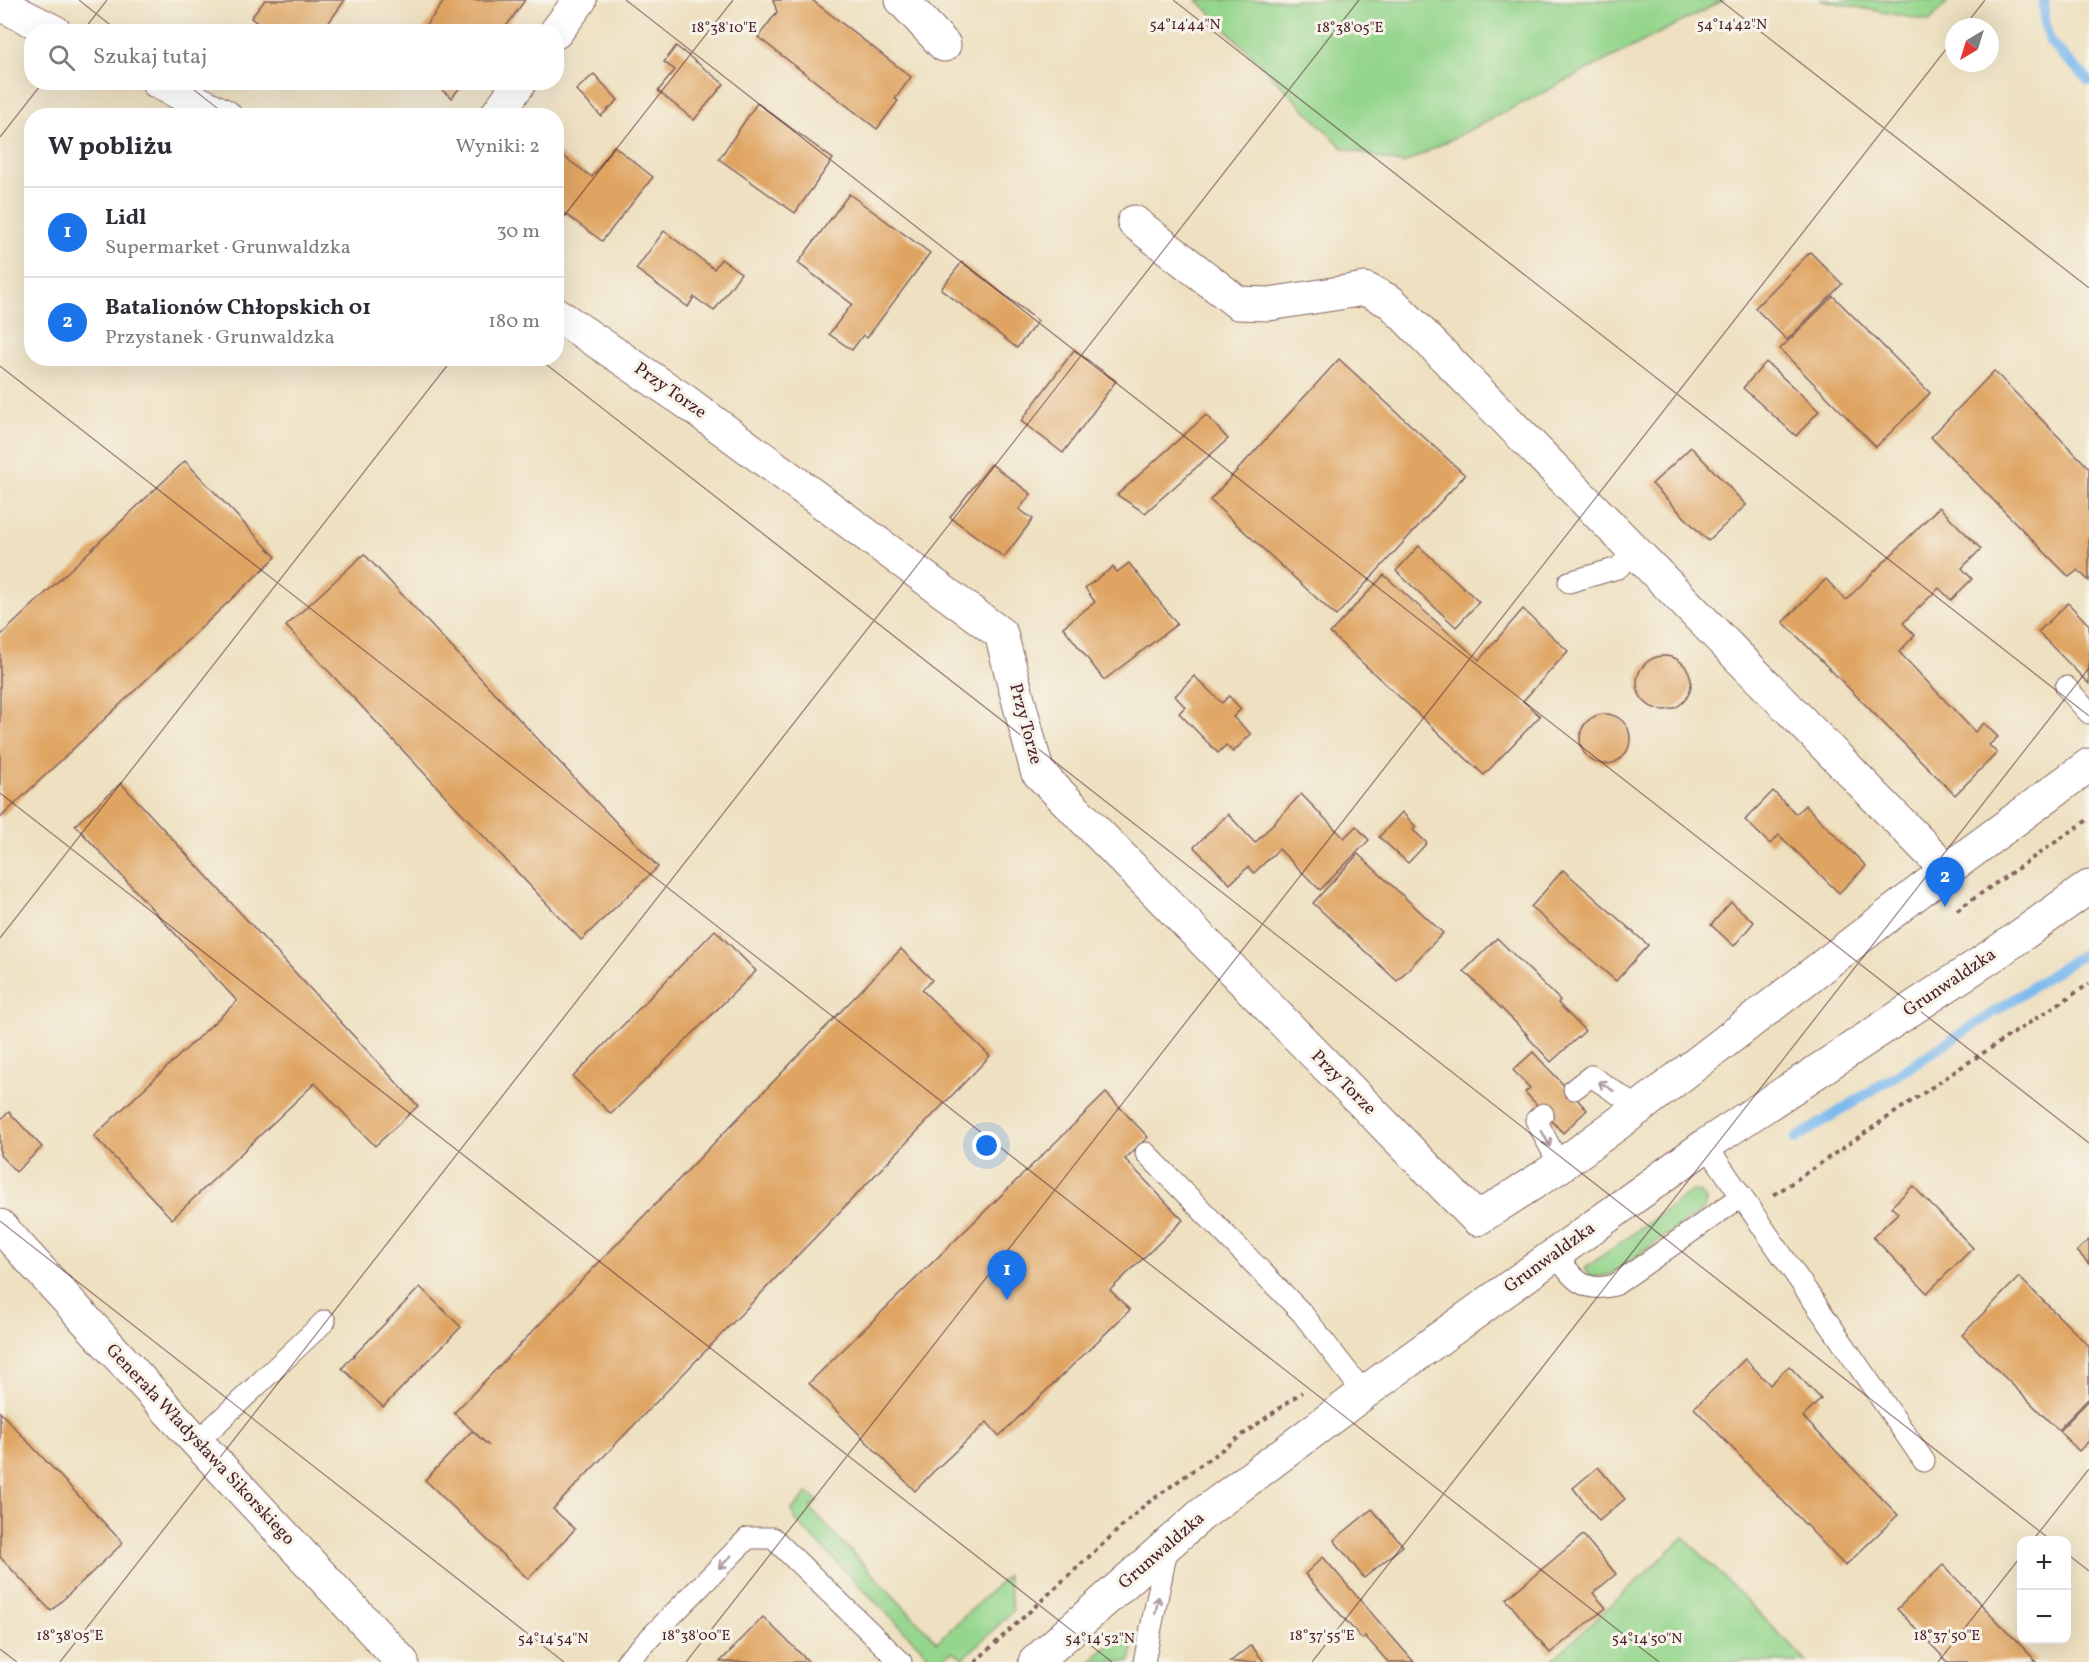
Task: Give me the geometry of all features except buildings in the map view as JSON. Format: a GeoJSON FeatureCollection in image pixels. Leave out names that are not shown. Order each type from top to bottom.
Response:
{"type":"FeatureCollection","features":[{"type":"Feature","properties":{"kind":"street"},"geometry":{"type":"LineString","coordinates":[[562,24],[580,0]]}},
{"type":"Feature","properties":{"kind":"street"},"geometry":{"type":"LineString","coordinates":[[902,0],[944,45]]}},
{"type":"Feature","properties":{"kind":"street"},"geometry":{"type":"LineString","coordinates":[[0,4],[39,24]]}},
{"type":"Feature","properties":{"kind":"street"},"geometry":{"type":"LineString","coordinates":[[174,90],[209,108]]}},
{"type":"Feature","properties":{"kind":"street"},"geometry":{"type":"LineString","coordinates":[[502,108],[514,90]]}},
{"type":"Feature","properties":{"kind":"street"},"geometry":{"type":"LineString","coordinates":[[1134,222],[1238,303],[1269,304],[1365,290],[1391,302],[1947,870]]}},
{"type":"Feature","properties":{"kind":"street","name":"Przy Torze"},"geometry":{"type":"LineString","coordinates":[[564,319],[685,400],[1001,634],[1037,771],[1477,1219],[1560,1166]]}},
{"type":"Feature","properties":{"kind":"street"},"geometry":{"type":"LineString","coordinates":[[1560,1166],[1640,1108],[1947,870],[2089,765]]}},
{"type":"Feature","properties":{"kind":"street","name":"Grunwaldzka"},"geometry":{"type":"LineString","coordinates":[[1035,1662],[1201,1515],[1364,1393],[1706,1145],[1999,951],[2089,887]]}},
{"type":"Feature","properties":{"kind":"street","name":"Generała Władysława Sikorskiego"},"geometry":{"type":"LineString","coordinates":[[0,1226],[402,1662]]}},
{"type":"Feature","properties":{"kind":"lane"},"geometry":{"type":"LineString","coordinates":[[1569,582],[1618,568],[1636,551]]}},
{"type":"Feature","properties":{"kind":"lane"},"geometry":{"type":"LineString","coordinates":[[2066,687],[2089,712]]}},
{"type":"Feature","properties":{"kind":"lane"},"geometry":{"type":"LineString","coordinates":[[1574,1089],[1591,1076],[1640,1108]]}},
{"type":"Feature","properties":{"kind":"lane"},"geometry":{"type":"LineString","coordinates":[[1543,1114],[1536,1120],[1560,1166]]}},
{"type":"Feature","properties":{"kind":"lane"},"geometry":{"type":"LineString","coordinates":[[1706,1145],[1924,1461]]}},
{"type":"Feature","properties":{"kind":"lane"},"geometry":{"type":"LineString","coordinates":[[1146,1153],[1302,1313],[1364,1393]]}},
{"type":"Feature","properties":{"kind":"lane"},"geometry":{"type":"LineString","coordinates":[[1556,1254],[1574,1280],[1589,1287],[1603,1289],[1615,1285],[1747,1203]]}},
{"type":"Feature","properties":{"kind":"lane"},"geometry":{"type":"LineString","coordinates":[[197,1442],[326,1321]]}},
{"type":"Feature","properties":{"kind":"lane"},"geometry":{"type":"LineString","coordinates":[[626,1662],[748,1538],[773,1538],[894,1660]]}},
{"type":"Feature","properties":{"kind":"lane"},"geometry":{"type":"LineString","coordinates":[[1144,1662],[1168,1545]]}},
{"type":"Feature","properties":{"kind":"path"},"geometry":{"type":"LineString","coordinates":[[1747,1203],[2089,984]]}},
{"type":"Feature","properties":{"kind":"green space"},"geometry":{"type":"Polygon","coordinates":[[[1197,0],[1724,0],[1403,164],[1343,148],[1197,0]]]}},
{"type":"Feature","properties":{"kind":"green space"},"geometry":{"type":"Polygon","coordinates":[[[1819,0],[1949,0],[1930,21],[1819,0]]]}},
{"type":"Feature","properties":{"kind":"green space"},"geometry":{"type":"Polygon","coordinates":[[[1692,1191],[1699,1192],[1706,1200],[1704,1209],[1609,1275],[1590,1277],[1584,1269],[1692,1191]]]}},
{"type":"Feature","properties":{"kind":"green space"},"geometry":{"type":"Polygon","coordinates":[[[807,1493],[818,1501],[810,1508],[937,1642],[1007,1576],[1013,1611],[964,1658],[952,1651],[941,1660],[930,1657],[794,1519],[792,1510],[807,1493]]]}},
{"type":"Feature","properties":{"kind":"green space"},"geometry":{"type":"Polygon","coordinates":[[[1684,1537],[1807,1662],[1550,1662],[1684,1537]]]}},
{"type":"Feature","properties":{"kind":"green space"},"geometry":{"type":"Polygon","coordinates":[[[1122,1633],[1135,1638],[1130,1662],[1090,1662],[1122,1633]]]}},
{"type":"Feature","properties":{"kind":"waterway"},"geometry":{"type":"LineString","coordinates":[[2044,0],[2044,19],[2050,42],[2089,81]]}},
{"type":"Feature","properties":{"kind":"waterway"},"geometry":{"type":"LineString","coordinates":[[1795,1139],[2089,950]]}},
{"type":"Feature","properties":{"kind":"place","name":"Batalionów Chłopskich 01"},"geometry":{"type":"Point","coordinates":[1945,907]}},
{"type":"Feature","properties":{"kind":"place","name":"Lidl"},"geometry":{"type":"Point","coordinates":[1007,1300]}}]}
